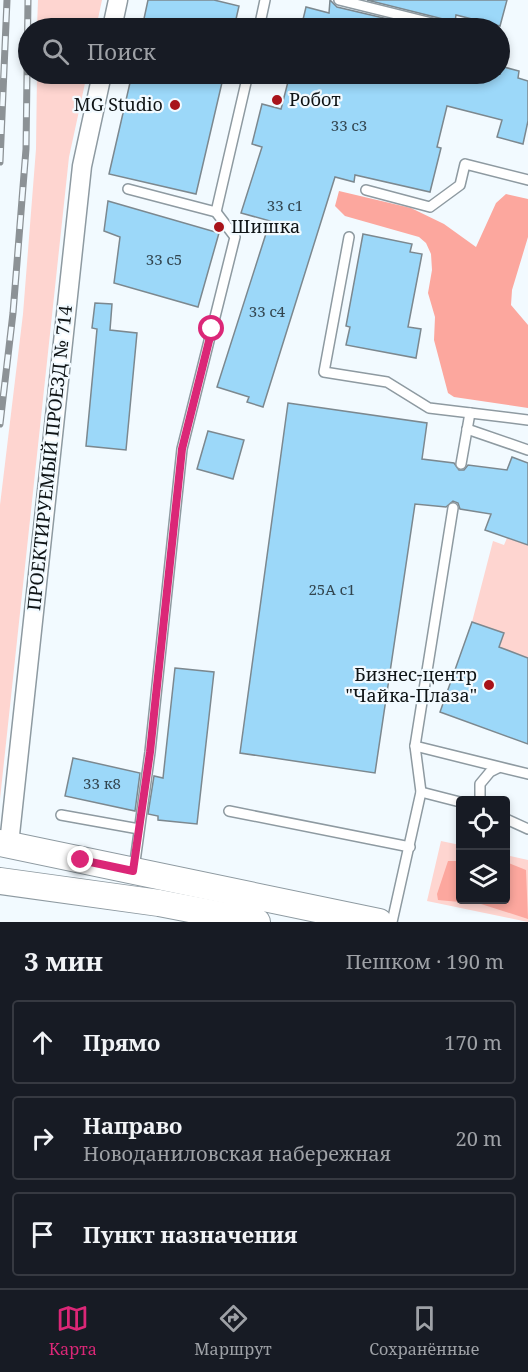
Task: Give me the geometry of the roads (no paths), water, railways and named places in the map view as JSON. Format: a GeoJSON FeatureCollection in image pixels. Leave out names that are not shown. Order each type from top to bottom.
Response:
{"type":"FeatureCollection","features":[{"type":"Feature","properties":{"kind":"main road"},"geometry":{"type":"LineString","coordinates":[[4,844],[379,922]]}},
{"type":"Feature","properties":{"kind":"main road"},"geometry":{"type":"LineString","coordinates":[[0,881],[159,903],[257,922]]}},
{"type":"Feature","properties":{"kind":"street"},"geometry":{"type":"LineString","coordinates":[[114,18],[118,0]]}},
{"type":"Feature","properties":{"kind":"street","name":"ПРОЕКТИРУЕМЫЙ ПРОЕЗД № 714"},"geometry":{"type":"LineString","coordinates":[[4,844],[82,166],[100,84]]}},
{"type":"Feature","properties":{"kind":"lane"},"geometry":{"type":"LineString","coordinates":[[261,18],[265,0]]}},
{"type":"Feature","properties":{"kind":"lane"},"geometry":{"type":"LineString","coordinates":[[339,0],[412,18]]}},
{"type":"Feature","properties":{"kind":"lane"},"geometry":{"type":"LineString","coordinates":[[216,212],[246,84]]}},
{"type":"Feature","properties":{"kind":"lane"},"geometry":{"type":"LineString","coordinates":[[366,190],[430,207],[460,185],[465,164],[528,180]]}},
{"type":"Feature","properties":{"kind":"lane"},"geometry":{"type":"LineString","coordinates":[[128,189],[216,212],[235,237],[182,449],[150,752],[133,871]]}},
{"type":"Feature","properties":{"kind":"lane"},"geometry":{"type":"LineString","coordinates":[[349,237],[324,372],[387,382],[429,408],[528,420]]}},
{"type":"Feature","properties":{"kind":"lane"},"geometry":{"type":"LineString","coordinates":[[461,464],[470,413]]}},
{"type":"Feature","properties":{"kind":"lane"},"geometry":{"type":"LineString","coordinates":[[467,429],[528,450]]}},
{"type":"Feature","properties":{"kind":"lane"},"geometry":{"type":"LineString","coordinates":[[392,922],[421,792],[415,746],[453,508]]}},
{"type":"Feature","properties":{"kind":"lane"},"geometry":{"type":"LineString","coordinates":[[415,746],[528,774]]}},
{"type":"Feature","properties":{"kind":"lane"},"geometry":{"type":"LineString","coordinates":[[480,796],[480,784],[484,777],[498,768]]}},
{"type":"Feature","properties":{"kind":"lane"},"geometry":{"type":"LineString","coordinates":[[421,792],[456,801]]}},
{"type":"Feature","properties":{"kind":"lane"},"geometry":{"type":"LineString","coordinates":[[229,811],[410,847]]}},
{"type":"Feature","properties":{"kind":"lane"},"geometry":{"type":"LineString","coordinates":[[61,814],[139,829]]}},
{"type":"Feature","properties":{"kind":"lane"},"geometry":{"type":"LineString","coordinates":[[510,821],[528,829]]}},
{"type":"Feature","properties":{"kind":"railway"},"geometry":{"type":"LineString","coordinates":[[0,162],[7,0]]}},
{"type":"Feature","properties":{"kind":"railway"},"geometry":{"type":"LineString","coordinates":[[28,0],[28,18]]}},
{"type":"Feature","properties":{"kind":"railway"},"geometry":{"type":"LineString","coordinates":[[0,424],[13,313],[26,149],[27,84]]}},
{"type":"Feature","properties":{"kind":"place","name":"Робот"},"geometry":{"type":"Point","coordinates":[277,100]}},
{"type":"Feature","properties":{"kind":"place","name":"MG Studio"},"geometry":{"type":"Point","coordinates":[175,105]}},
{"type":"Feature","properties":{"kind":"place","name":"Шишка"},"geometry":{"type":"Point","coordinates":[219,227]}},
{"type":"Feature","properties":{"kind":"place","name":"Бизнес-центр \"Чайка-Плаза\""},"geometry":{"type":"Point","coordinates":[489,685]}}]}
